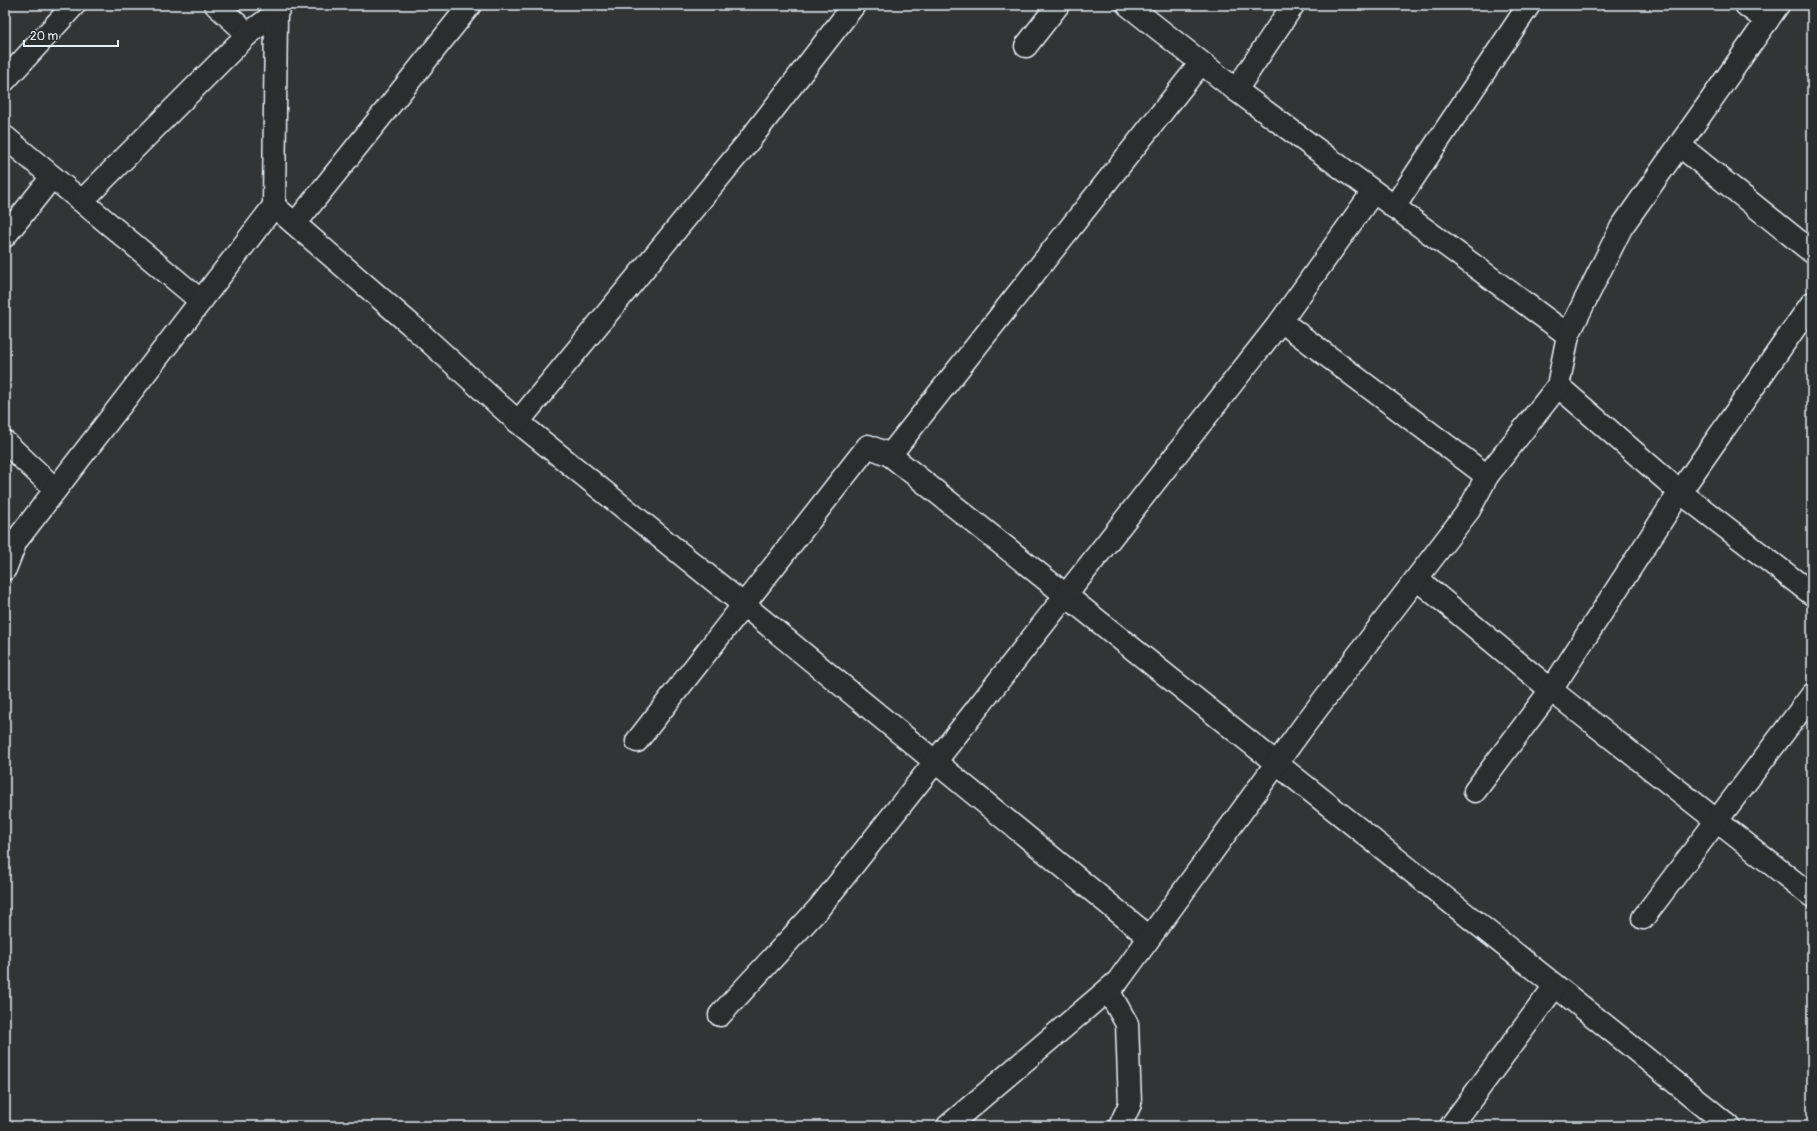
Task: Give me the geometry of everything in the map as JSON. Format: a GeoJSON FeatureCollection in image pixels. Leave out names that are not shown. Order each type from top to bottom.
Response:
{"type":"FeatureCollection","features":[{"type":"Feature","properties":{"kind":"street"},"geometry":{"type":"LineString","coordinates":[[5,80],[74,5]]}},
{"type":"Feature","properties":{"kind":"street"},"geometry":{"type":"LineString","coordinates":[[216,5],[248,34]]}},
{"type":"Feature","properties":{"kind":"street"},"geometry":{"type":"LineString","coordinates":[[295,224],[470,5]]}},
{"type":"Feature","properties":{"kind":"street"},"geometry":{"type":"LineString","coordinates":[[518,422],[748,142],[854,5]]}},
{"type":"Feature","properties":{"kind":"street"},"geometry":{"type":"LineString","coordinates":[[1026,46],[1058,5]]}},
{"type":"Feature","properties":{"kind":"street"},"geometry":{"type":"LineString","coordinates":[[1128,5],[1236,90],[1568,335]]}},
{"type":"Feature","properties":{"kind":"street"},"geometry":{"type":"LineString","coordinates":[[1236,90],[1294,5]]}},
{"type":"Feature","properties":{"kind":"street"},"geometry":{"type":"LineString","coordinates":[[1394,207],[1529,5]]}},
{"type":"Feature","properties":{"kind":"street"},"geometry":{"type":"LineString","coordinates":[[948,1126],[1118,981],[1277,764],[1469,510],[1487,476],[1558,386],[1568,335],[1621,228],[1772,13],[1746,5]]}},
{"type":"Feature","properties":{"kind":"street"},"geometry":{"type":"LineString","coordinates":[[82,201],[248,34],[278,9]]}},
{"type":"Feature","properties":{"kind":"street"},"geometry":{"type":"LineString","coordinates":[[5,569],[16,541],[274,206],[278,9]]}},
{"type":"Feature","properties":{"kind":"street"},"geometry":{"type":"LineString","coordinates":[[890,455],[1201,63]]}},
{"type":"Feature","properties":{"kind":"street"},"geometry":{"type":"LineString","coordinates":[[5,137],[201,301]]}},
{"type":"Feature","properties":{"kind":"street"},"geometry":{"type":"LineString","coordinates":[[1679,145],[1812,252]]}},
{"type":"Feature","properties":{"kind":"street"},"geometry":{"type":"LineString","coordinates":[[5,236],[52,177]]}},
{"type":"Feature","properties":{"kind":"street"},"geometry":{"type":"LineString","coordinates":[[720,1015],[818,908],[935,762],[1281,321],[1373,192]]}},
{"type":"Feature","properties":{"kind":"street"},"geometry":{"type":"LineString","coordinates":[[274,206],[410,324],[518,422],[1149,937]]}},
{"type":"Feature","properties":{"kind":"street"},"geometry":{"type":"LineString","coordinates":[[1475,791],[1551,690],[1680,492],[1812,303]]}},
{"type":"Feature","properties":{"kind":"street"},"geometry":{"type":"LineString","coordinates":[[1281,321],[1487,476]]}},
{"type":"Feature","properties":{"kind":"street"},"geometry":{"type":"LineString","coordinates":[[1558,386],[1680,492],[1812,594]]}},
{"type":"Feature","properties":{"kind":"street"},"geometry":{"type":"LineString","coordinates":[[5,442],[55,489]]}},
{"type":"Feature","properties":{"kind":"street"},"geometry":{"type":"LineString","coordinates":[[637,741],[868,446],[890,455],[1066,595],[1555,986],[1717,1122]]}},
{"type":"Feature","properties":{"kind":"street"},"geometry":{"type":"LineString","coordinates":[[1417,579],[1551,690],[1812,896]]}},
{"type":"Feature","properties":{"kind":"street"},"geometry":{"type":"LineString","coordinates":[[1643,918],[1812,695]]}},
{"type":"Feature","properties":{"kind":"street"},"geometry":{"type":"LineString","coordinates":[[1451,1126],[1555,986]]}},
{"type":"Feature","properties":{"kind":"street"},"geometry":{"type":"LineString","coordinates":[[1108,990],[1127,1024],[1130,1104],[1120,1126]]}}]}
